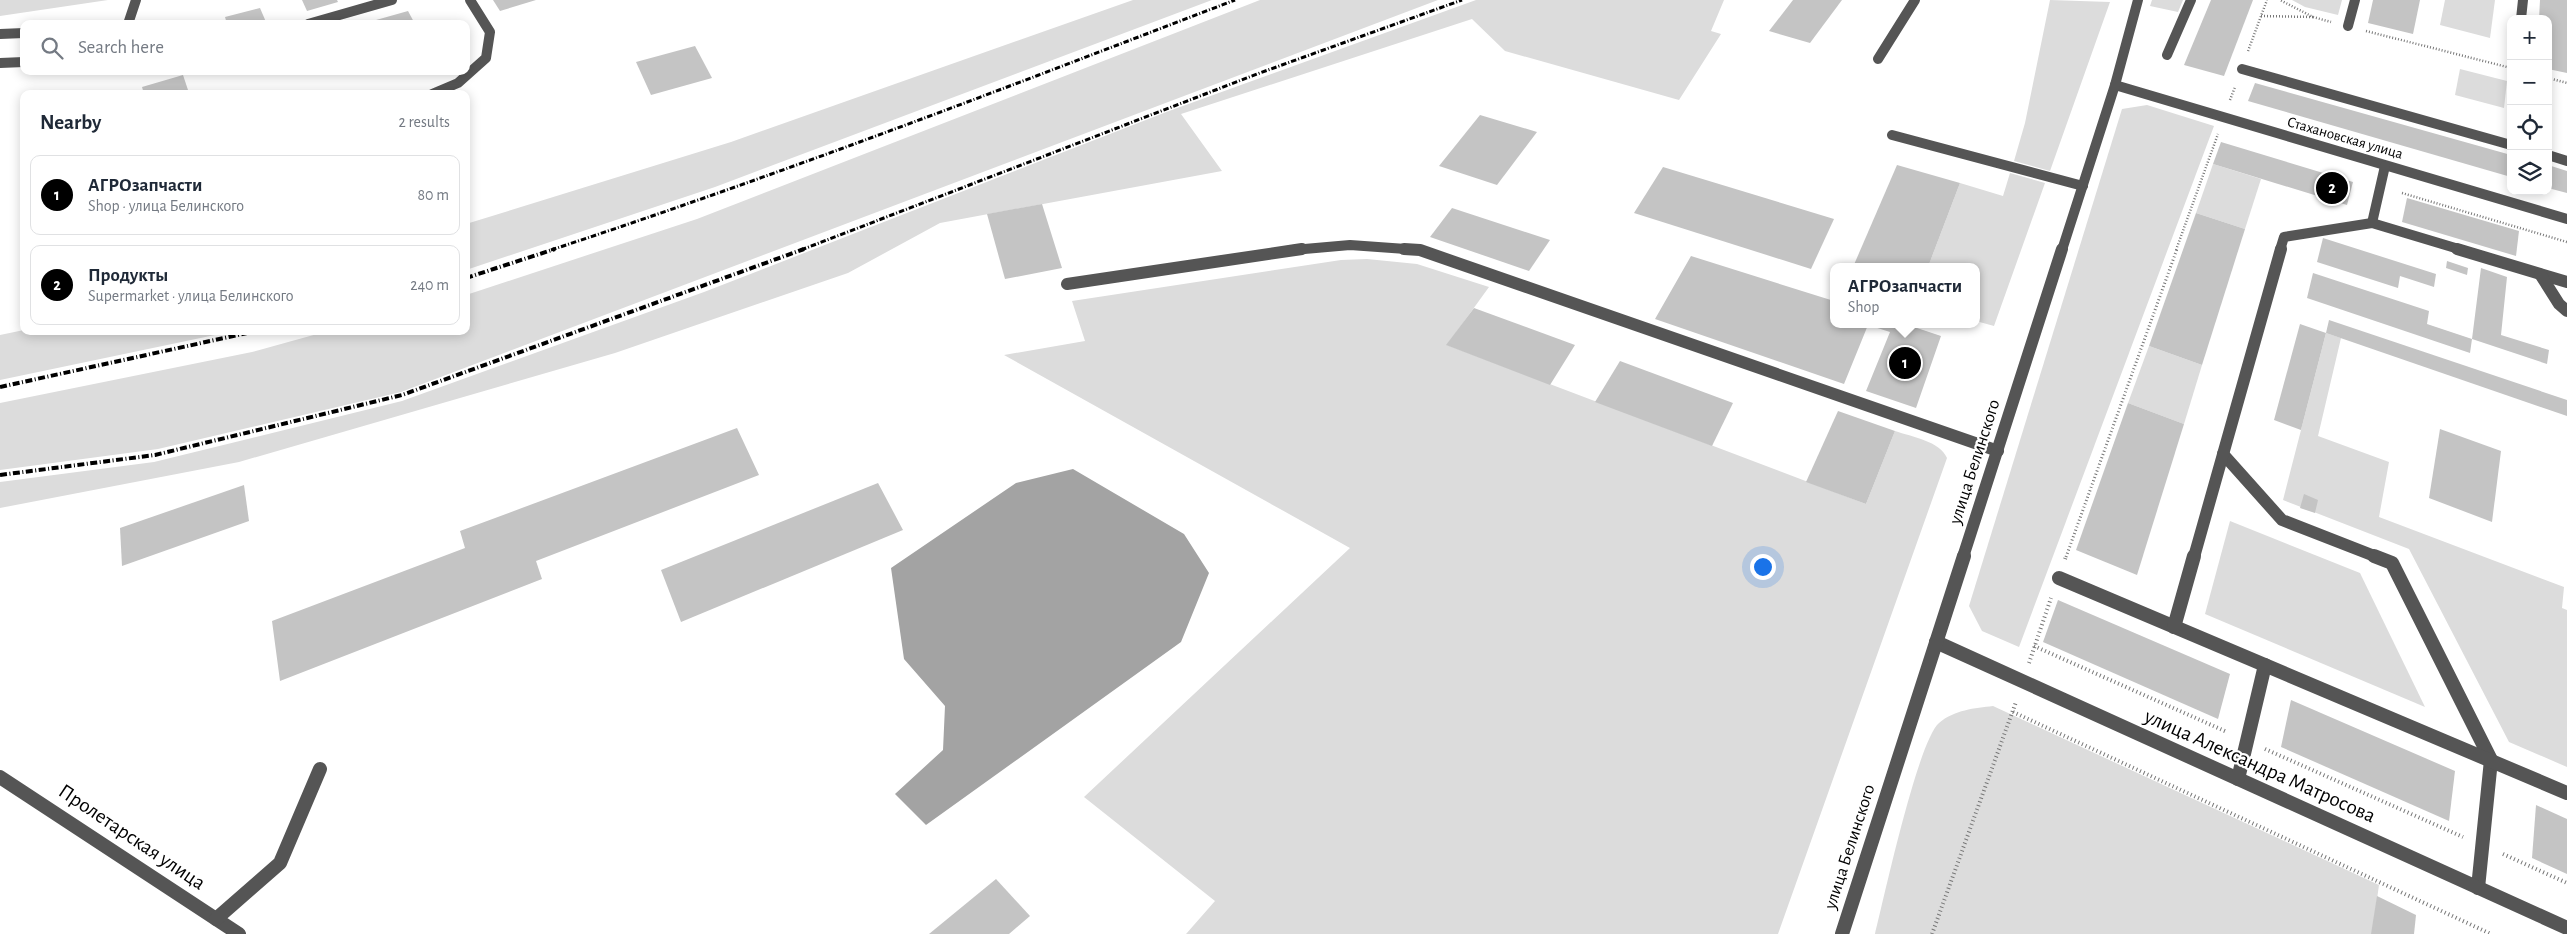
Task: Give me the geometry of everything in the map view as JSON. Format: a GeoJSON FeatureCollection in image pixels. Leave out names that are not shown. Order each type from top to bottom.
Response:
{"type":"FeatureCollection","features":[{"type":"Feature","properties":{"kind":"street"},"geometry":{"type":"LineString","coordinates":[[129,20],[136,0]]}},
{"type":"Feature","properties":{"kind":"street"},"geometry":{"type":"LineString","coordinates":[[322,20],[392,0]]}},
{"type":"Feature","properties":{"kind":"street"},"geometry":{"type":"LineString","coordinates":[[470,0],[490,32],[486,58],[470,72]]}},
{"type":"Feature","properties":{"kind":"street"},"geometry":{"type":"LineString","coordinates":[[1878,59],[1915,0]]}},
{"type":"Feature","properties":{"kind":"street","name":"улица Белинского"},"geometry":{"type":"LineString","coordinates":[[1842,934],[2083,186],[2115,85],[2138,0]]}},
{"type":"Feature","properties":{"kind":"street"},"geometry":{"type":"LineString","coordinates":[[2167,55],[2191,0]]}},
{"type":"Feature","properties":{"kind":"street"},"geometry":{"type":"LineString","coordinates":[[2348,26],[2355,0]]}},
{"type":"Feature","properties":{"kind":"street"},"geometry":{"type":"LineString","coordinates":[[2521,15],[2523,0]]}},
{"type":"Feature","properties":{"kind":"street"},"geometry":{"type":"LineString","coordinates":[[0,34],[20,33]]}},
{"type":"Feature","properties":{"kind":"street"},"geometry":{"type":"LineString","coordinates":[[0,64],[20,62]]}},
{"type":"Feature","properties":{"kind":"street"},"geometry":{"type":"LineString","coordinates":[[2242,69],[2507,144]]}},
{"type":"Feature","properties":{"kind":"street"},"geometry":{"type":"LineString","coordinates":[[441,90],[458,83],[467,75]]}},
{"type":"Feature","properties":{"kind":"street","name":"Стахановская улица"},"geometry":{"type":"LineString","coordinates":[[2115,85],[2567,219]]}},
{"type":"Feature","properties":{"kind":"street"},"geometry":{"type":"LineString","coordinates":[[1892,135],[2083,186]]}},
{"type":"Feature","properties":{"kind":"street"},"geometry":{"type":"LineString","coordinates":[[2552,156],[2567,160]]}},
{"type":"Feature","properties":{"kind":"street"},"geometry":{"type":"LineString","coordinates":[[2372,223],[2385,166]]}},
{"type":"Feature","properties":{"kind":"street"},"geometry":{"type":"LineString","coordinates":[[2174,627],[2284,236],[2372,223],[2567,282]]}},
{"type":"Feature","properties":{"kind":"street"},"geometry":{"type":"LineString","coordinates":[[1067,284],[1314,247],[1350,245],[1420,250],[1998,452]]}},
{"type":"Feature","properties":{"kind":"street"},"geometry":{"type":"LineString","coordinates":[[2540,274],[2559,304],[2567,311]]}},
{"type":"Feature","properties":{"kind":"street"},"geometry":{"type":"LineString","coordinates":[[2223,454],[2282,520],[2392,563],[2491,760],[2478,888]]}},
{"type":"Feature","properties":{"kind":"street"},"geometry":{"type":"LineString","coordinates":[[2059,578],[2567,793]]}},
{"type":"Feature","properties":{"kind":"street","name":"улица Александра Матросова"},"geometry":{"type":"LineString","coordinates":[[1936,642],[2567,928]]}},
{"type":"Feature","properties":{"kind":"street"},"geometry":{"type":"LineString","coordinates":[[2238,779],[2265,665]]}},
{"type":"Feature","properties":{"kind":"street"},"geometry":{"type":"LineString","coordinates":[[216,918],[280,863],[320,769]]}},
{"type":"Feature","properties":{"kind":"street","name":"Пролетарская улица"},"geometry":{"type":"LineString","coordinates":[[0,777],[240,934]]}},
{"type":"Feature","properties":{"kind":"path"},"geometry":{"type":"LineString","coordinates":[[1932,934],[2266,0]]}},
{"type":"Feature","properties":{"kind":"path"},"geometry":{"type":"LineString","coordinates":[[2280,0],[2313,18]]}},
{"type":"Feature","properties":{"kind":"path"},"geometry":{"type":"LineString","coordinates":[[2261,16],[2313,18],[2507,67]]}},
{"type":"Feature","properties":{"kind":"path"},"geometry":{"type":"LineString","coordinates":[[2552,79],[2567,83]]}},
{"type":"Feature","properties":{"kind":"path"},"geometry":{"type":"LineString","coordinates":[[2380,186],[2567,242]]}},
{"type":"Feature","properties":{"kind":"path"},"geometry":{"type":"LineString","coordinates":[[2034,646],[2567,883]]}},
{"type":"Feature","properties":{"kind":"path"},"geometry":{"type":"LineString","coordinates":[[2012,712],[2491,934]]}},
{"type":"Feature","properties":{"kind":"shaded area"},"geometry":{"type":"Polygon","coordinates":[[[0,0],[108,0],[0,16],[0,0]]]}},
{"type":"Feature","properties":{"kind":"shaded area"},"geometry":{"type":"Polygon","coordinates":[[[1133,0],[1212,0],[715,187],[470,269],[470,223],[731,142],[1133,0]]]}},
{"type":"Feature","properties":{"kind":"shaded area"},"geometry":{"type":"Polygon","coordinates":[[[1260,0],[1438,0],[401,392],[158,449],[0,470],[0,403],[252,352],[314,335],[470,335],[470,294],[697,219],[1260,0]]]}},
{"type":"Feature","properties":{"kind":"shaded area"},"geometry":{"type":"Polygon","coordinates":[[[1476,0],[1724,0],[1711,31],[1721,34],[1679,100],[1505,51],[1472,19],[1181,114],[1222,171],[940,223],[848,273],[615,353],[239,462],[0,508],[0,482],[154,462],[402,401],[704,292],[1169,111],[1476,0]]]}},
{"type":"Feature","properties":{"kind":"shaded area"},"geometry":{"type":"Polygon","coordinates":[[[2050,0],[2110,2],[2050,171],[2014,161],[2025,123],[2050,0]]]}},
{"type":"Feature","properties":{"kind":"shaded area"},"geometry":{"type":"Polygon","coordinates":[[[2152,0],[2183,0],[2178,12],[2150,6],[2152,0]]]}},
{"type":"Feature","properties":{"kind":"shaded area"},"geometry":{"type":"Polygon","coordinates":[[[2292,0],[2342,0],[2338,15],[2305,7],[2292,0]]]}},
{"type":"Feature","properties":{"kind":"shaded area"},"geometry":{"type":"Polygon","coordinates":[[[2445,0],[2495,0],[2490,38],[2440,25],[2445,0]]]}},
{"type":"Feature","properties":{"kind":"shaded area"},"geometry":{"type":"Polygon","coordinates":[[[2460,69],[2507,81],[2504,108],[2455,95],[2460,69]]]}},
{"type":"Feature","properties":{"kind":"shaded area"},"geometry":{"type":"Polygon","coordinates":[[[2147,105],[2214,126],[2019,647],[1982,631],[1969,606],[2122,109],[2147,105]]]}},
{"type":"Feature","properties":{"kind":"shaded area"},"geometry":{"type":"Polygon","coordinates":[[[2213,164],[2261,179],[2245,229],[2196,213],[2213,164]]]}},
{"type":"Feature","properties":{"kind":"shaded area"},"geometry":{"type":"Polygon","coordinates":[[[2010,173],[2045,183],[1994,326],[1980,322],[1980,263],[1930,263],[1960,183],[2003,196],[2010,173]]]}},
{"type":"Feature","properties":{"kind":"shaded area"},"geometry":{"type":"Polygon","coordinates":[[[1367,259],[1417,264],[1489,287],[1447,345],[1866,504],[1895,431],[1938,447],[1947,458],[1778,934],[1186,934],[1215,901],[1084,797],[1350,548],[1004,355],[1085,341],[1072,301],[1341,260],[1367,259]]]}},
{"type":"Feature","properties":{"kind":"shaded area"},"geometry":{"type":"Polygon","coordinates":[[[20,331],[20,335],[215,335],[0,380],[0,335],[20,331]]]}},
{"type":"Feature","properties":{"kind":"shaded area"},"geometry":{"type":"Polygon","coordinates":[[[2326,333],[2341,338],[2318,436],[2389,462],[2379,517],[2564,587],[2562,608],[2567,610],[2567,767],[2509,742],[2409,549],[2283,500],[2326,333]]]}},
{"type":"Feature","properties":{"kind":"shaded area"},"geometry":{"type":"Polygon","coordinates":[[[2149,346],[2202,365],[2184,424],[2128,403],[2149,346]]]}},
{"type":"Feature","properties":{"kind":"shaded area"},"geometry":{"type":"Polygon","coordinates":[[[1073,469],[1184,534],[1209,573],[1181,642],[926,825],[895,794],[943,750],[945,706],[904,659],[891,568],[1016,483],[1073,469]]]}},
{"type":"Feature","properties":{"kind":"shaded area"},"geometry":{"type":"Polygon","coordinates":[[[2230,521],[2360,573],[2425,707],[2205,614],[2230,521]]]}},
{"type":"Feature","properties":{"kind":"shaded area"},"geometry":{"type":"Polygon","coordinates":[[[1993,706],[2379,885],[2372,934],[1875,934],[1912,788],[1921,758],[1931,736],[1939,723],[1951,715],[1965,710],[1993,706]]]}},
{"type":"Feature","properties":{"kind":"building"},"geometry":{"type":"Polygon","coordinates":[[[302,0],[337,0],[338,2],[307,11],[302,0]]]}},
{"type":"Feature","properties":{"kind":"building"},"geometry":{"type":"Polygon","coordinates":[[[493,0],[536,0],[500,11],[493,0]]]}},
{"type":"Feature","properties":{"kind":"building"},"geometry":{"type":"Polygon","coordinates":[[[1793,0],[1842,0],[1810,43],[1769,31],[1793,0]]]}},
{"type":"Feature","properties":{"kind":"building"},"geometry":{"type":"Polygon","coordinates":[[[2211,0],[2253,0],[2224,76],[2184,65],[2211,0]]]}},
{"type":"Feature","properties":{"kind":"building"},"geometry":{"type":"Polygon","coordinates":[[[2373,0],[2420,0],[2413,34],[2368,23],[2373,0]]]}},
{"type":"Feature","properties":{"kind":"building"},"geometry":{"type":"Polygon","coordinates":[[[2540,0],[2567,0],[2567,73],[2552,70],[2552,15],[2539,15],[2540,0]]]}},
{"type":"Feature","properties":{"kind":"building"},"geometry":{"type":"Polygon","coordinates":[[[260,8],[265,20],[226,20],[225,17],[260,8]]]}},
{"type":"Feature","properties":{"kind":"building"},"geometry":{"type":"Polygon","coordinates":[[[408,11],[413,20],[376,20],[408,11]]]}},
{"type":"Feature","properties":{"kind":"building"},"geometry":{"type":"Polygon","coordinates":[[[695,46],[712,78],[651,95],[636,62],[695,46]]]}},
{"type":"Feature","properties":{"kind":"building"},"geometry":{"type":"Polygon","coordinates":[[[183,75],[188,90],[143,90],[142,87],[183,75]]]}},
{"type":"Feature","properties":{"kind":"building"},"geometry":{"type":"Polygon","coordinates":[[[2255,83],[2507,154],[2507,176],[2248,101],[2255,83]]]}},
{"type":"Feature","properties":{"kind":"building"},"geometry":{"type":"Polygon","coordinates":[[[1480,115],[1537,132],[1497,185],[1439,166],[1480,115]]]}},
{"type":"Feature","properties":{"kind":"building"},"geometry":{"type":"Polygon","coordinates":[[[2221,142],[2353,182],[2347,205],[2213,164],[2221,142]]]}},
{"type":"Feature","properties":{"kind":"building"},"geometry":{"type":"Polygon","coordinates":[[[1897,165],[1960,183],[1930,263],[1855,263],[1897,165]]]}},
{"type":"Feature","properties":{"kind":"building"},"geometry":{"type":"Polygon","coordinates":[[[2552,166],[2567,171],[2567,193],[2552,189],[2552,166]]]}},
{"type":"Feature","properties":{"kind":"building"},"geometry":{"type":"Polygon","coordinates":[[[1663,167],[1834,219],[1811,269],[1634,213],[1663,167]]]}},
{"type":"Feature","properties":{"kind":"building"},"geometry":{"type":"Polygon","coordinates":[[[2407,198],[2519,231],[2516,256],[2402,222],[2407,198]]]}},
{"type":"Feature","properties":{"kind":"building"},"geometry":{"type":"Polygon","coordinates":[[[1042,204],[1062,268],[1005,279],[987,214],[1042,204]]]}},
{"type":"Feature","properties":{"kind":"building"},"geometry":{"type":"Polygon","coordinates":[[[1452,208],[1550,240],[1529,271],[1430,237],[1452,208]]]}},
{"type":"Feature","properties":{"kind":"building"},"geometry":{"type":"Polygon","coordinates":[[[2196,213],[2245,229],[2202,365],[2149,346],[2196,213]]]}},
{"type":"Feature","properties":{"kind":"building"},"geometry":{"type":"Polygon","coordinates":[[[2323,238],[2436,274],[2434,287],[2400,276],[2398,288],[2317,262],[2323,238]]]}},
{"type":"Feature","properties":{"kind":"building"},"geometry":{"type":"Polygon","coordinates":[[[1691,256],[1830,300],[1830,328],[1867,328],[1844,384],[1655,319],[1691,256]]]}},
{"type":"Feature","properties":{"kind":"building"},"geometry":{"type":"Polygon","coordinates":[[[2447,261],[2468,268],[2467,275],[2446,268],[2447,261]]]}},
{"type":"Feature","properties":{"kind":"building"},"geometry":{"type":"Polygon","coordinates":[[[2481,268],[2507,277],[2501,335],[2549,350],[2547,364],[2472,339],[2481,268]]]}},
{"type":"Feature","properties":{"kind":"building"},"geometry":{"type":"Polygon","coordinates":[[[2313,273],[2429,311],[2427,324],[2472,339],[2470,353],[2307,298],[2313,273]]]}},
{"type":"Feature","properties":{"kind":"building"},"geometry":{"type":"Polygon","coordinates":[[[1474,308],[1575,345],[1550,385],[1446,345],[1474,308]]]}},
{"type":"Feature","properties":{"kind":"building"},"geometry":{"type":"Polygon","coordinates":[[[2329,320],[2567,400],[2567,416],[2326,333],[2329,320]]]}},
{"type":"Feature","properties":{"kind":"building"},"geometry":{"type":"Polygon","coordinates":[[[2300,324],[2326,333],[2301,430],[2274,420],[2300,324]]]}},
{"type":"Feature","properties":{"kind":"building"},"geometry":{"type":"Polygon","coordinates":[[[1877,328],[1917,328],[1941,336],[1916,408],[1866,391],[1890,332],[1877,328]]]}},
{"type":"Feature","properties":{"kind":"building"},"geometry":{"type":"Polygon","coordinates":[[[1620,361],[1733,403],[1712,446],[1595,402],[1620,361]]]}},
{"type":"Feature","properties":{"kind":"building"},"geometry":{"type":"Polygon","coordinates":[[[2128,403],[2184,424],[2137,575],[2076,550],[2128,403]]]}},
{"type":"Feature","properties":{"kind":"building"},"geometry":{"type":"Polygon","coordinates":[[[1838,411],[1895,431],[1866,504],[1806,482],[1838,411]]]}},
{"type":"Feature","properties":{"kind":"building"},"geometry":{"type":"Polygon","coordinates":[[[737,428],[759,475],[536,561],[542,579],[280,681],[272,621],[465,548],[460,531],[737,428]]]}},
{"type":"Feature","properties":{"kind":"building"},"geometry":{"type":"Polygon","coordinates":[[[2440,429],[2501,451],[2492,522],[2429,498],[2440,429]]]}},
{"type":"Feature","properties":{"kind":"building"},"geometry":{"type":"Polygon","coordinates":[[[878,483],[903,530],[681,622],[661,570],[878,483]]]}},
{"type":"Feature","properties":{"kind":"building"},"geometry":{"type":"Polygon","coordinates":[[[244,485],[249,521],[122,566],[120,528],[244,485]]]}},
{"type":"Feature","properties":{"kind":"building"},"geometry":{"type":"Polygon","coordinates":[[[2304,494],[2318,500],[2315,513],[2300,508],[2304,494]]]}},
{"type":"Feature","properties":{"kind":"building"},"geometry":{"type":"Polygon","coordinates":[[[2058,600],[2230,674],[2218,719],[2043,642],[2058,600]]]}},
{"type":"Feature","properties":{"kind":"building"},"geometry":{"type":"Polygon","coordinates":[[[2291,700],[2455,771],[2449,821],[2281,747],[2291,700]]]}},
{"type":"Feature","properties":{"kind":"building"},"geometry":{"type":"Polygon","coordinates":[[[2536,805],[2567,819],[2567,874],[2532,858],[2536,805]]]}},
{"type":"Feature","properties":{"kind":"building"},"geometry":{"type":"Polygon","coordinates":[[[996,879],[1030,916],[1009,934],[929,934],[996,879]]]}},
{"type":"Feature","properties":{"kind":"building"},"geometry":{"type":"Polygon","coordinates":[[[2377,896],[2416,915],[2414,934],[2371,934],[2377,896]]]}},
{"type":"Feature","properties":{"kind":"railway"},"geometry":{"type":"LineString","coordinates":[[551,250],[809,160],[1235,0]]}},
{"type":"Feature","properties":{"kind":"railway"},"geometry":{"type":"LineString","coordinates":[[801,250],[1257,74],[1462,0]]}},
{"type":"Feature","properties":{"kind":"railway"},"geometry":{"type":"LineString","coordinates":[[470,277],[555,249]]}},
{"type":"Feature","properties":{"kind":"railway"},"geometry":{"type":"LineString","coordinates":[[0,475],[155,455],[402,395],[804,249]]}},
{"type":"Feature","properties":{"kind":"railway"},"geometry":{"type":"LineString","coordinates":[[0,387],[238,335]]}},
{"type":"Feature","properties":{"kind":"place","name":"Продукты"},"geometry":{"type":"Point","coordinates":[2332,188]}},
{"type":"Feature","properties":{"kind":"place","name":"АГРОзапчасти"},"geometry":{"type":"Point","coordinates":[1905,363]}}]}
